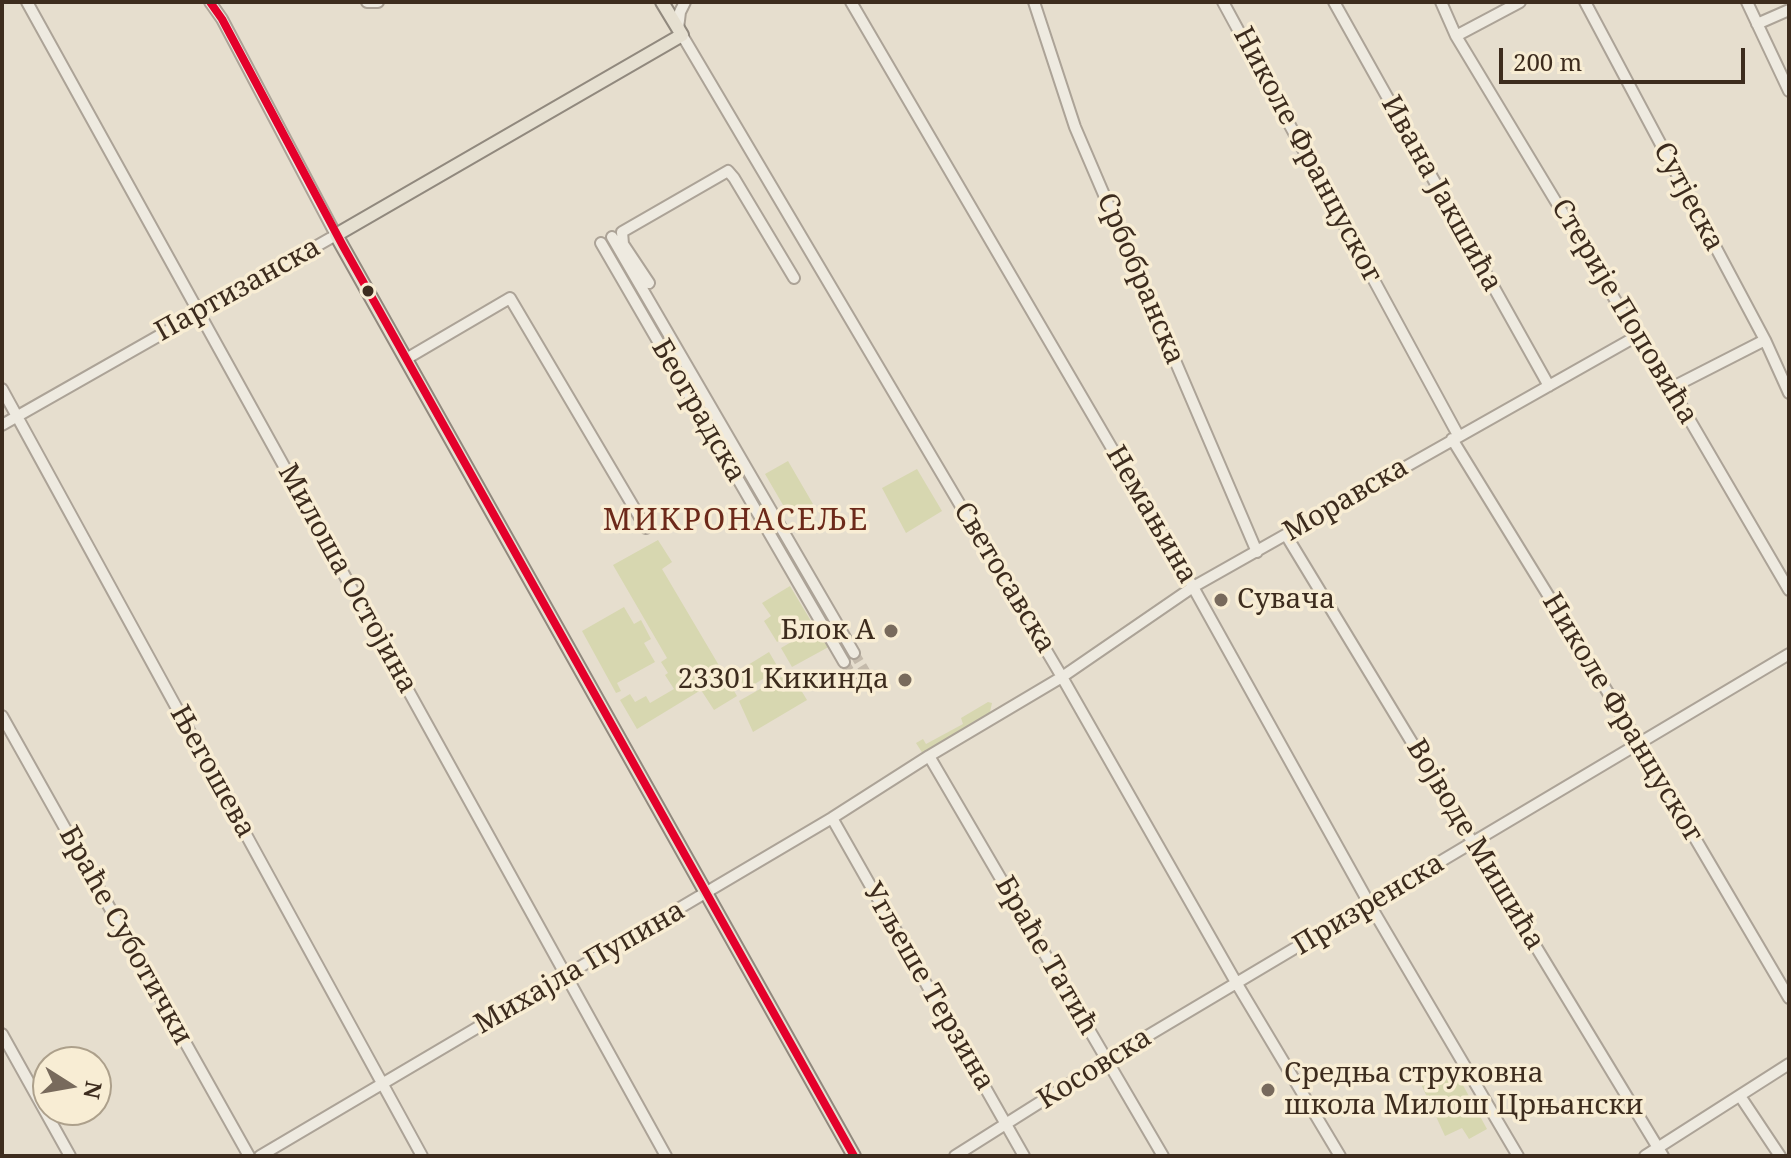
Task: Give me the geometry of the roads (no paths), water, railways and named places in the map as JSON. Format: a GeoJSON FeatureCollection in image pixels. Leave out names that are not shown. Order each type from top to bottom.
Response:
{"type":"FeatureCollection","features":[{"type":"Feature","properties":{"kind":"main road","name":"Светосавска"},"geometry":{"type":"LineString","coordinates":[[662,2],[680,32]]}},
{"type":"Feature","properties":{"kind":"main road","name":"Партизанска"},"geometry":{"type":"LineString","coordinates":[[336,235],[680,32]]}},
{"type":"Feature","properties":{"kind":"main road"},"geometry":{"type":"LineString","coordinates":[[336,235],[854,1156]]}},
{"type":"Feature","properties":{"kind":"street","name":"Милоша Остојина"},"geometry":{"type":"LineString","coordinates":[[27,2],[666,1156]]}},
{"type":"Feature","properties":{"kind":"street"},"geometry":{"type":"LineString","coordinates":[[210,2],[222,19],[336,235]]}},
{"type":"Feature","properties":{"kind":"street"},"geometry":{"type":"LineString","coordinates":[[367,2],[378,2]]}},
{"type":"Feature","properties":{"kind":"street"},"geometry":{"type":"LineString","coordinates":[[680,32],[680,12],[685,2]]}},
{"type":"Feature","properties":{"kind":"street","name":"Немањина"},"geometry":{"type":"LineString","coordinates":[[851,2],[1193,587],[1370,905],[1518,1156]]}},
{"type":"Feature","properties":{"kind":"street","name":"Николе Француског"},"geometry":{"type":"LineString","coordinates":[[1223,2],[1455,437],[1789,998]]}},
{"type":"Feature","properties":{"kind":"street","name":"Ивана Јакшића"},"geometry":{"type":"LineString","coordinates":[[1334,2],[1549,386]]}},
{"type":"Feature","properties":{"kind":"street","name":"Стерије Поповића"},"geometry":{"type":"LineString","coordinates":[[1441,2],[1456,36],[1671,388],[1789,590]]}},
{"type":"Feature","properties":{"kind":"street"},"geometry":{"type":"LineString","coordinates":[[1456,36],[1520,2]]}},
{"type":"Feature","properties":{"kind":"street","name":"Сутјеска"},"geometry":{"type":"LineString","coordinates":[[1585,2],[1765,340],[1789,393]]}},
{"type":"Feature","properties":{"kind":"street"},"geometry":{"type":"LineString","coordinates":[[1747,2],[1788,87]]}},
{"type":"Feature","properties":{"kind":"street","name":"Србобранска"},"geometry":{"type":"LineString","coordinates":[[1037,3],[1075,127],[1257,552]]}},
{"type":"Feature","properties":{"kind":"street"},"geometry":{"type":"LineString","coordinates":[[1757,24],[1789,10]]}},
{"type":"Feature","properties":{"kind":"street","name":"Светосавска"},"geometry":{"type":"LineString","coordinates":[[680,32],[1062,677],[1237,984],[1340,1156]]}},
{"type":"Feature","properties":{"kind":"street"},"geometry":{"type":"LineString","coordinates":[[649,283],[623,244],[622,232],[728,171],[794,278]]}},
{"type":"Feature","properties":{"kind":"street","name":"Партизанска"},"geometry":{"type":"LineString","coordinates":[[2,425],[336,235]]}},
{"type":"Feature","properties":{"kind":"street","name":"Београдска"},"geometry":{"type":"LineString","coordinates":[[612,237],[854,653]]}},
{"type":"Feature","properties":{"kind":"street","name":"Београдска"},"geometry":{"type":"LineString","coordinates":[[601,243],[844,662]]}},
{"type":"Feature","properties":{"kind":"street"},"geometry":{"type":"LineString","coordinates":[[406,359],[510,298],[646,528]]}},
{"type":"Feature","properties":{"kind":"street","name":"Моравска"},"geometry":{"type":"LineString","coordinates":[[1062,677],[1193,587],[1637,336]]}},
{"type":"Feature","properties":{"kind":"street"},"geometry":{"type":"LineString","coordinates":[[1671,388],[1765,340]]}},
{"type":"Feature","properties":{"kind":"street","name":"Његошева"},"geometry":{"type":"LineString","coordinates":[[2,389],[422,1156]]}},
{"type":"Feature","properties":{"kind":"street","name":"Војводе Мишића"},"geometry":{"type":"LineString","coordinates":[[1286,535],[1661,1152]]}},
{"type":"Feature","properties":{"kind":"street","name":"Призренска"},"geometry":{"type":"LineString","coordinates":[[1237,984],[1789,654]]}},
{"type":"Feature","properties":{"kind":"street","name":"Михајла Пупина"},"geometry":{"type":"LineString","coordinates":[[260,1156],[708,893],[1062,677]]}},
{"type":"Feature","properties":{"kind":"street","name":"Браће Суботички"},"geometry":{"type":"LineString","coordinates":[[2,716],[249,1156]]}},
{"type":"Feature","properties":{"kind":"street","name":"Браће Татић"},"geometry":{"type":"LineString","coordinates":[[929,756],[1163,1156]]}},
{"type":"Feature","properties":{"kind":"street","name":"Угљеше Терзина"},"geometry":{"type":"LineString","coordinates":[[832,818],[1024,1156]]}},
{"type":"Feature","properties":{"kind":"street","name":"Косовска"},"geometry":{"type":"LineString","coordinates":[[955,1156],[1107,1060],[1237,984]]}},
{"type":"Feature","properties":{"kind":"street"},"geometry":{"type":"LineString","coordinates":[[2,1034],[70,1156]]}},
{"type":"Feature","properties":{"kind":"street"},"geometry":{"type":"LineString","coordinates":[[1645,1156],[1661,1152],[1789,1064]]}},
{"type":"Feature","properties":{"kind":"street"},"geometry":{"type":"LineString","coordinates":[[1740,1096],[1780,1156]]}},
{"type":"Feature","properties":{"kind":"tunnel"},"geometry":{"type":"LineString","coordinates":[[854,653],[866,673]]}},
{"type":"Feature","properties":{"kind":"tunnel"},"geometry":{"type":"LineString","coordinates":[[844,662],[855,680]]}},
{"type":"Feature","properties":{"kind":"place","name":"Сувача"},"geometry":{"type":"Point","coordinates":[1221,600]}},
{"type":"Feature","properties":{"kind":"place","name":"Блок А"},"geometry":{"type":"Point","coordinates":[891,631]}},
{"type":"Feature","properties":{"kind":"place","name":"23301 Кикинда"},"geometry":{"type":"Point","coordinates":[905,680]}},
{"type":"Feature","properties":{"kind":"place","name":"Средња струковна школа Милош Црњански"},"geometry":{"type":"Point","coordinates":[1268,1090]}},
{"type":"Feature","properties":{"kind":"district","name":"МИКРОНАСЕЉЕ"},"geometry":{"type":"Point","coordinates":[736,521]}}]}
